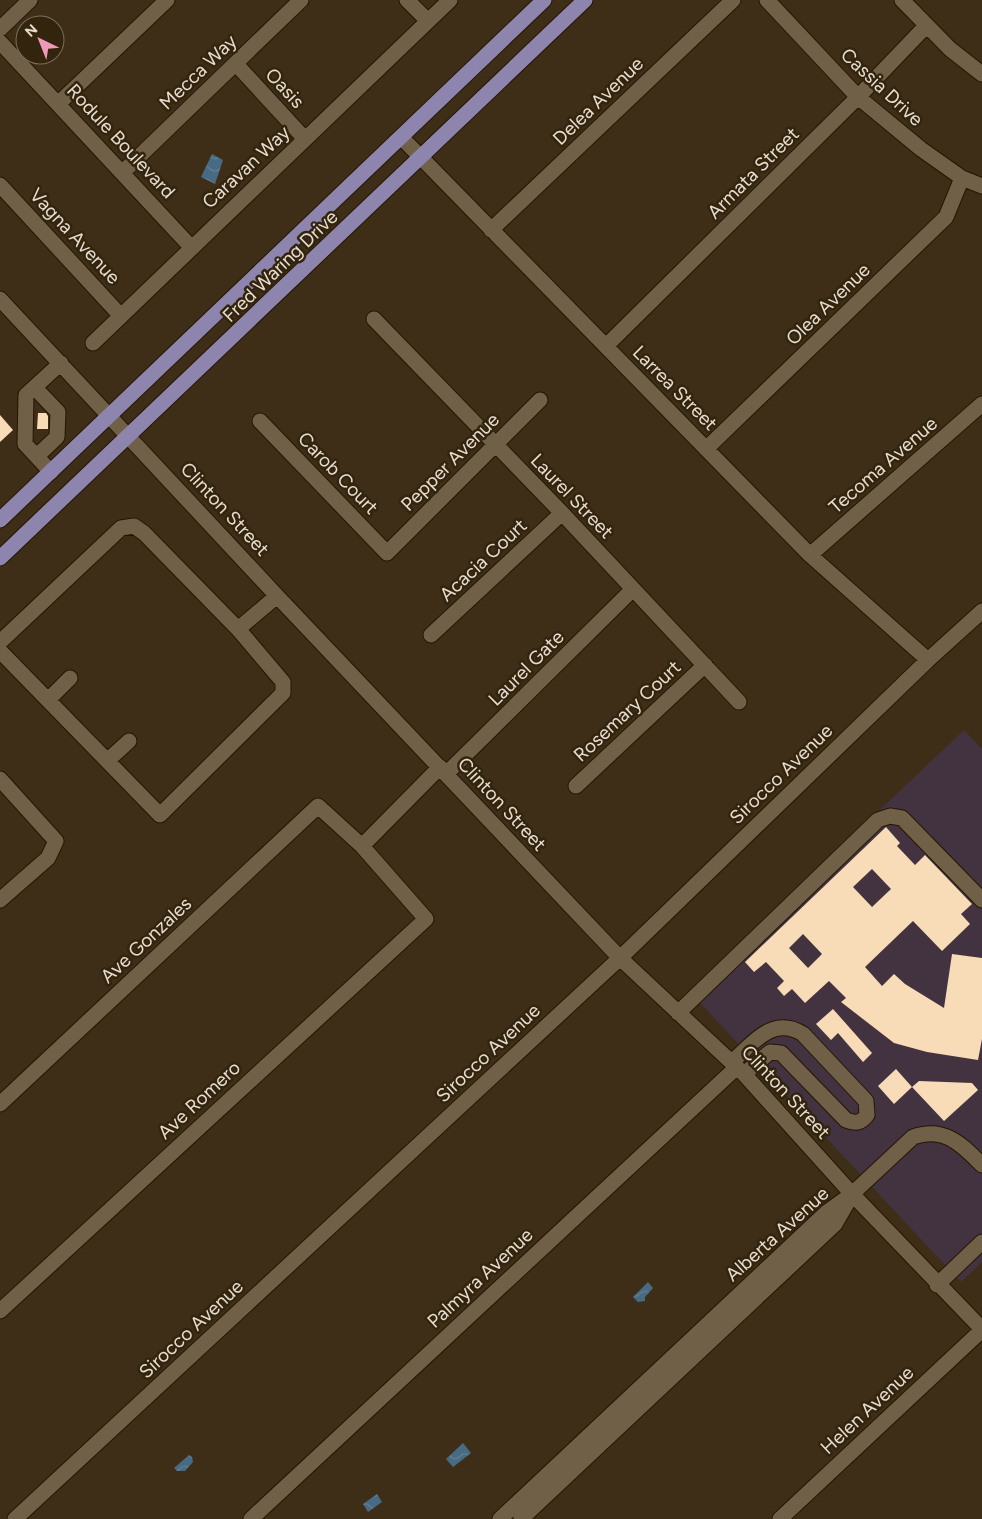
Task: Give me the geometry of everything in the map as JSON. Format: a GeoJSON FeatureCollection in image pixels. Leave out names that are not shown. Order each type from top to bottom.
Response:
{"type":"FeatureCollection","features":[{"type":"Feature","properties":{"kind":"main road","name":"Fred Waring Drive"},"geometry":{"type":"LineString","coordinates":[[0,520],[110,417],[544,0]]}},
{"type":"Feature","properties":{"kind":"main road","name":"Fred Waring Drive"},"geometry":{"type":"LineString","coordinates":[[0,558],[585,0]]}},
{"type":"Feature","properties":{"kind":"street"},"geometry":{"type":"LineString","coordinates":[[0,29],[30,0]]}},
{"type":"Feature","properties":{"kind":"street"},"geometry":{"type":"LineString","coordinates":[[58,104],[166,0]]}},
{"type":"Feature","properties":{"kind":"street","name":"Mecca Way"},"geometry":{"type":"LineString","coordinates":[[122,173],[301,0]]}},
{"type":"Feature","properties":{"kind":"street"},"geometry":{"type":"LineString","coordinates":[[407,0],[428,21]]}},
{"type":"Feature","properties":{"kind":"street","name":"Caravan Way"},"geometry":{"type":"LineString","coordinates":[[93,343],[450,0]]}},
{"type":"Feature","properties":{"kind":"street","name":"Delea Avenue"},"geometry":{"type":"LineString","coordinates":[[491,230],[732,0]]}},
{"type":"Feature","properties":{"kind":"street","name":"Cassia Drive"},"geometry":{"type":"LineString","coordinates":[[768,0],[858,97],[921,149],[962,178],[982,186]]}},
{"type":"Feature","properties":{"kind":"street"},"geometry":{"type":"LineString","coordinates":[[902,0],[950,49],[982,74]]}},
{"type":"Feature","properties":{"kind":"street","name":"Armata Street"},"geometry":{"type":"LineString","coordinates":[[606,346],[858,97],[926,26]]}},
{"type":"Feature","properties":{"kind":"street","name":"Rodule Boulevard"},"geometry":{"type":"LineString","coordinates":[[0,42],[191,247]]}},
{"type":"Feature","properties":{"kind":"street","name":"Oasis"},"geometry":{"type":"LineString","coordinates":[[236,64],[305,138]]}},
{"type":"Feature","properties":{"kind":"street","name":"Larrea Street"},"geometry":{"type":"LineString","coordinates":[[401,137],[810,555],[928,660]]}},
{"type":"Feature","properties":{"kind":"street","name":"Olea Avenue"},"geometry":{"type":"LineString","coordinates":[[707,448],[946,217],[962,178]]}},
{"type":"Feature","properties":{"kind":"street","name":"Vagna Avenue"},"geometry":{"type":"LineString","coordinates":[[0,185],[120,315]]}},
{"type":"Feature","properties":{"kind":"street","name":"Clinton Street"},"geometry":{"type":"LineString","coordinates":[[0,298],[277,596],[620,958],[738,1067],[852,1194],[937,1285],[982,1329]]}},
{"type":"Feature","properties":{"kind":"street","name":"Laurel Street"},"geometry":{"type":"LineString","coordinates":[[374,319],[562,513],[739,702]]}},
{"type":"Feature","properties":{"kind":"street"},"geometry":{"type":"LineString","coordinates":[[51,472],[25,444],[26,395],[61,363]]}},
{"type":"Feature","properties":{"kind":"street"},"geometry":{"type":"LineString","coordinates":[[35,388],[58,412],[57,437],[36,456]]}},
{"type":"Feature","properties":{"kind":"street","name":"Pepper Avenue"},"geometry":{"type":"LineString","coordinates":[[388,553],[540,400]]}},
{"type":"Feature","properties":{"kind":"street","name":"Tecoma Avenue"},"geometry":{"type":"LineString","coordinates":[[810,555],[982,404]]}},
{"type":"Feature","properties":{"kind":"street","name":"Carob Court"},"geometry":{"type":"LineString","coordinates":[[260,421],[388,553]]}},
{"type":"Feature","properties":{"kind":"street","name":"Acacia Court"},"geometry":{"type":"LineString","coordinates":[[432,636],[562,513]]}},
{"type":"Feature","properties":{"kind":"street"},"geometry":{"type":"LineString","coordinates":[[0,642],[121,528],[134,526],[144,533],[238,629],[283,682],[283,693],[160,815],[0,650]]}},
{"type":"Feature","properties":{"kind":"street","name":"Laurel Gate"},"geometry":{"type":"LineString","coordinates":[[362,846],[633,589]]}},
{"type":"Feature","properties":{"kind":"street"},"geometry":{"type":"LineString","coordinates":[[238,629],[277,596]]}},
{"type":"Feature","properties":{"kind":"street","name":"Sirocco Avenue"},"geometry":{"type":"LineString","coordinates":[[15,1519],[620,958],[928,660],[982,611]]}},
{"type":"Feature","properties":{"kind":"street","name":"Rosemary Court"},"geometry":{"type":"LineString","coordinates":[[576,786],[705,665]]}},
{"type":"Feature","properties":{"kind":"street"},"geometry":{"type":"LineString","coordinates":[[48,700],[70,678]]}},
{"type":"Feature","properties":{"kind":"street"},"geometry":{"type":"LineString","coordinates":[[107,761],[129,740]]}},
{"type":"Feature","properties":{"kind":"street"},"geometry":{"type":"LineString","coordinates":[[0,779],[56,841],[48,858],[0,900]]}},
{"type":"Feature","properties":{"kind":"street","name":"Ave Gonzales"},"geometry":{"type":"LineString","coordinates":[[0,1104],[318,806],[362,846]]}},
{"type":"Feature","properties":{"kind":"street"},"geometry":{"type":"LineString","coordinates":[[678,1013],[878,820],[890,816],[902,818],[982,900]]}},
{"type":"Feature","properties":{"kind":"street","name":"Ave Romero"},"geometry":{"type":"LineString","coordinates":[[0,1311],[426,918],[362,846]]}},
{"type":"Feature","properties":{"kind":"street"},"geometry":{"type":"LineString","coordinates":[[791,1027],[803,1034],[866,1101],[867,1115],[856,1123],[846,1120],[781,1053],[770,1052],[738,1067],[765,1032],[773,1028],[791,1027]]}},
{"type":"Feature","properties":{"kind":"street","name":"Palmyra Avenue"},"geometry":{"type":"LineString","coordinates":[[251,1519],[738,1067]]}},
{"type":"Feature","properties":{"kind":"street"},"geometry":{"type":"LineString","coordinates":[[852,1194],[913,1137],[921,1134],[954,1138],[982,1166]]}},
{"type":"Feature","properties":{"kind":"street","name":"Alberta Avenue"},"geometry":{"type":"LineString","coordinates":[[500,1519],[827,1212],[852,1194]]}},
{"type":"Feature","properties":{"kind":"street","name":"Alberta Avenue"},"geometry":{"type":"LineString","coordinates":[[521,1519],[836,1224],[852,1194]]}},
{"type":"Feature","properties":{"kind":"street"},"geometry":{"type":"LineString","coordinates":[[937,1285],[982,1242]]}},
{"type":"Feature","properties":{"kind":"street","name":"Helen Avenue"},"geometry":{"type":"LineString","coordinates":[[780,1519],[982,1329]]}},
{"type":"Feature","properties":{"kind":"shaded area"},"geometry":{"type":"Polygon","coordinates":[[[964,730],[982,749],[982,1262],[961,1282],[689,991],[964,730]]]}},
{"type":"Feature","properties":{"kind":"water"},"geometry":{"type":"Polygon","coordinates":[[[212,154],[223,160],[215,184],[201,177],[212,154]]]}},
{"type":"Feature","properties":{"kind":"water"},"geometry":{"type":"Polygon","coordinates":[[[648,1282],[653,1288],[645,1297],[645,1301],[638,1302],[633,1297],[648,1282]]]}},
{"type":"Feature","properties":{"kind":"water"},"geometry":{"type":"Polygon","coordinates":[[[463,1443],[471,1453],[453,1467],[446,1459],[463,1443]]]}},
{"type":"Feature","properties":{"kind":"water"},"geometry":{"type":"Polygon","coordinates":[[[189,1455],[192,1457],[193,1462],[185,1471],[177,1471],[174,1468],[189,1455]]]}},
{"type":"Feature","properties":{"kind":"water"},"geometry":{"type":"Polygon","coordinates":[[[377,1494],[382,1502],[368,1512],[363,1504],[377,1494]]]}},
{"type":"Feature","properties":{"kind":"building"},"geometry":{"type":"Polygon","coordinates":[[[38,413],[46,413],[48,416],[48,429],[37,429],[38,413]]]}},
{"type":"Feature","properties":{"kind":"building"},"geometry":{"type":"Polygon","coordinates":[[[0,415],[13,430],[0,442],[0,415]]]}},
{"type":"Feature","properties":{"kind":"building"},"geometry":{"type":"Polygon","coordinates":[[[886,827],[900,843],[897,846],[915,865],[925,855],[972,904],[961,914],[970,924],[942,951],[913,921],[865,967],[882,986],[894,974],[905,984],[944,1008],[952,954],[982,958],[982,1039],[978,1060],[927,1052],[894,1043],[841,1002],[846,998],[829,981],[805,1003],[792,989],[784,996],[777,988],[784,981],[766,962],[754,972],[745,962],[886,827]],[[872,869],[853,887],[872,907],[891,889],[872,869]],[[803,934],[789,948],[808,968],[822,954],[803,934]]]}},
{"type":"Feature","properties":{"kind":"building"},"geometry":{"type":"Polygon","coordinates":[[[833,1009],[872,1053],[863,1062],[838,1033],[831,1040],[816,1024],[833,1009]]]}},
{"type":"Feature","properties":{"kind":"building"},"geometry":{"type":"Polygon","coordinates":[[[896,1069],[912,1087],[894,1104],[878,1086],[896,1069]]]}},
{"type":"Feature","properties":{"kind":"building"},"geometry":{"type":"Polygon","coordinates":[[[919,1081],[972,1083],[978,1090],[944,1121],[912,1087],[919,1081]]]}}]}
